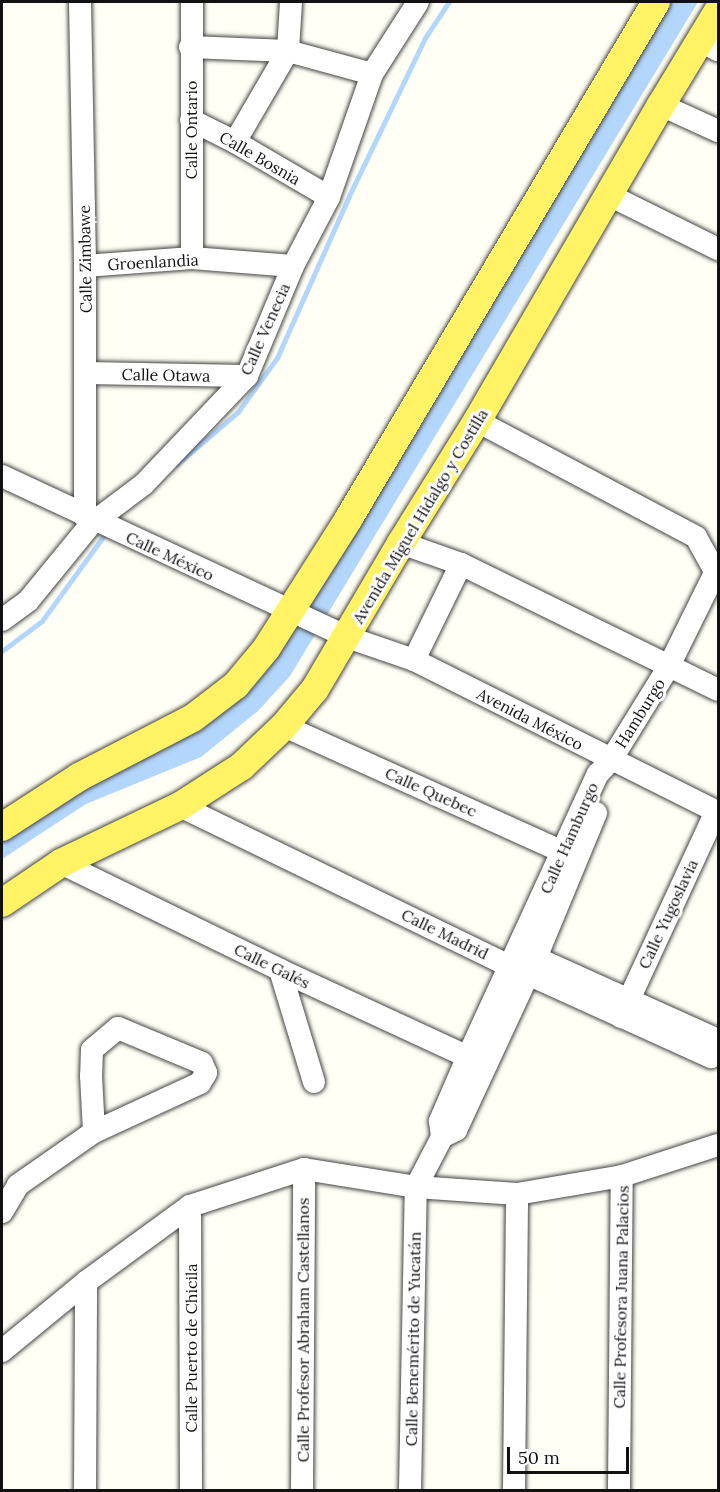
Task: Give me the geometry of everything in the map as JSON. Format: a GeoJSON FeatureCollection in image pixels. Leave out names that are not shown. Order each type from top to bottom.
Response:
{"type":"FeatureCollection","features":[{"type":"Feature","properties":{"kind":"main road"},"geometry":{"type":"LineString","coordinates":[[2,827],[79,777],[194,718],[236,685],[266,649],[349,518],[656,2]]}},
{"type":"Feature","properties":{"kind":"main road","name":"Avenida Miguel Hidalgo y Costilla"},"geometry":{"type":"LineString","coordinates":[[2,903],[61,863],[180,806],[242,766],[284,726],[315,689],[343,635],[477,421],[661,105],[709,45],[718,11]]}},
{"type":"Feature","properties":{"kind":"street","name":"Calle Zimbawe"},"geometry":{"type":"LineString","coordinates":[[80,2],[85,373],[93,521]]}},
{"type":"Feature","properties":{"kind":"street","name":"Calle Ontario"},"geometry":{"type":"LineString","coordinates":[[192,2],[190,47],[192,258]]}},
{"type":"Feature","properties":{"kind":"street"},"geometry":{"type":"LineString","coordinates":[[234,142],[288,51],[291,2]]}},
{"type":"Feature","properties":{"kind":"street","name":"Calle Venecia"},"geometry":{"type":"LineString","coordinates":[[2,620],[28,601],[93,521],[144,484],[247,376],[293,266],[329,197],[372,74],[418,2]]}},
{"type":"Feature","properties":{"kind":"street"},"geometry":{"type":"LineString","coordinates":[[190,47],[288,51],[372,74]]}},
{"type":"Feature","properties":{"kind":"street"},"geometry":{"type":"LineString","coordinates":[[661,105],[718,131]]}},
{"type":"Feature","properties":{"kind":"street","name":"Calle Bosnia"},"geometry":{"type":"LineString","coordinates":[[191,120],[329,197]]}},
{"type":"Feature","properties":{"kind":"street"},"geometry":{"type":"LineString","coordinates":[[609,195],[718,249]]}},
{"type":"Feature","properties":{"kind":"street","name":"Groenlandia"},"geometry":{"type":"LineString","coordinates":[[85,266],[192,258],[293,266]]}},
{"type":"Feature","properties":{"kind":"street","name":"Calle Otawa"},"geometry":{"type":"LineString","coordinates":[[85,373],[247,376]]}},
{"type":"Feature","properties":{"kind":"street"},"geometry":{"type":"LineString","coordinates":[[477,421],[696,537],[717,570]]}},
{"type":"Feature","properties":{"kind":"street","name":"Calle México"},"geometry":{"type":"LineString","coordinates":[[2,476],[131,539],[343,635]]}},
{"type":"Feature","properties":{"kind":"street"},"geometry":{"type":"LineString","coordinates":[[400,543],[461,564],[718,690]]}},
{"type":"Feature","properties":{"kind":"street"},"geometry":{"type":"LineString","coordinates":[[414,660],[461,564]]}},
{"type":"Feature","properties":{"kind":"street","name":"Hamburgo"},"geometry":{"type":"LineString","coordinates":[[611,760],[669,666],[717,570]]}},
{"type":"Feature","properties":{"kind":"street","name":"Avenida México"},"geometry":{"type":"LineString","coordinates":[[343,635],[414,660],[717,811]]}},
{"type":"Feature","properties":{"kind":"street","name":"Calle Quebec"},"geometry":{"type":"LineString","coordinates":[[284,726],[570,855]]}},
{"type":"Feature","properties":{"kind":"street","name":"Calle Hamburgo"},"geometry":{"type":"LineString","coordinates":[[416,1187],[442,1137],[440,1121],[477,1061],[523,963],[570,855],[598,774],[611,760]]}},
{"type":"Feature","properties":{"kind":"street","name":"Calle Madrid"},"geometry":{"type":"LineString","coordinates":[[180,806],[625,1009],[716,1046]]}},
{"type":"Feature","properties":{"kind":"street","name":"Calle Yugoslavia"},"geometry":{"type":"LineString","coordinates":[[625,1009],[717,811]]}},
{"type":"Feature","properties":{"kind":"street","name":"Calle Galés"},"geometry":{"type":"LineString","coordinates":[[61,863],[280,970],[477,1061]]}},
{"type":"Feature","properties":{"kind":"street"},"geometry":{"type":"LineString","coordinates":[[280,970],[314,1082]]}},
{"type":"Feature","properties":{"kind":"street"},"geometry":{"type":"LineString","coordinates":[[2,1212],[18,1185],[94,1132],[200,1083],[206,1073],[202,1063],[118,1028],[92,1050],[94,1132]]}},
{"type":"Feature","properties":{"kind":"street"},"geometry":{"type":"LineString","coordinates":[[2,1351],[86,1282],[190,1206],[304,1169],[416,1187],[517,1194],[622,1176],[718,1145]]}},
{"type":"Feature","properties":{"kind":"street","name":"Calle Profesor Abraham Castellanos"},"geometry":{"type":"LineString","coordinates":[[302,1491],[304,1169]]}},
{"type":"Feature","properties":{"kind":"street","name":"Calle Profesora Juana Palacios"},"geometry":{"type":"LineString","coordinates":[[619,1491],[622,1176]]}},
{"type":"Feature","properties":{"kind":"street","name":"Calle Benemérito de Yucatán"},"geometry":{"type":"LineString","coordinates":[[410,1491],[416,1187]]}},
{"type":"Feature","properties":{"kind":"street"},"geometry":{"type":"LineString","coordinates":[[514,1491],[517,1194]]}},
{"type":"Feature","properties":{"kind":"street","name":"Calle Puerto de Chicila"},"geometry":{"type":"LineString","coordinates":[[190,1206],[191,1491]]}},
{"type":"Feature","properties":{"kind":"street"},"geometry":{"type":"LineString","coordinates":[[85,1491],[86,1282]]}},
{"type":"Feature","properties":{"kind":"water"},"geometry":{"type":"Polygon","coordinates":[[[669,2],[698,2],[290,676],[258,711],[201,757],[86,804],[2,859],[2,832],[214,710],[669,2]]]}},
{"type":"Feature","properties":{"kind":"waterway"},"geometry":{"type":"LineString","coordinates":[[176,465],[238,412],[277,358],[349,196],[425,38],[449,2]]}},
{"type":"Feature","properties":{"kind":"waterway"},"geometry":{"type":"LineString","coordinates":[[2,651],[42,621],[106,533]]}}]}
